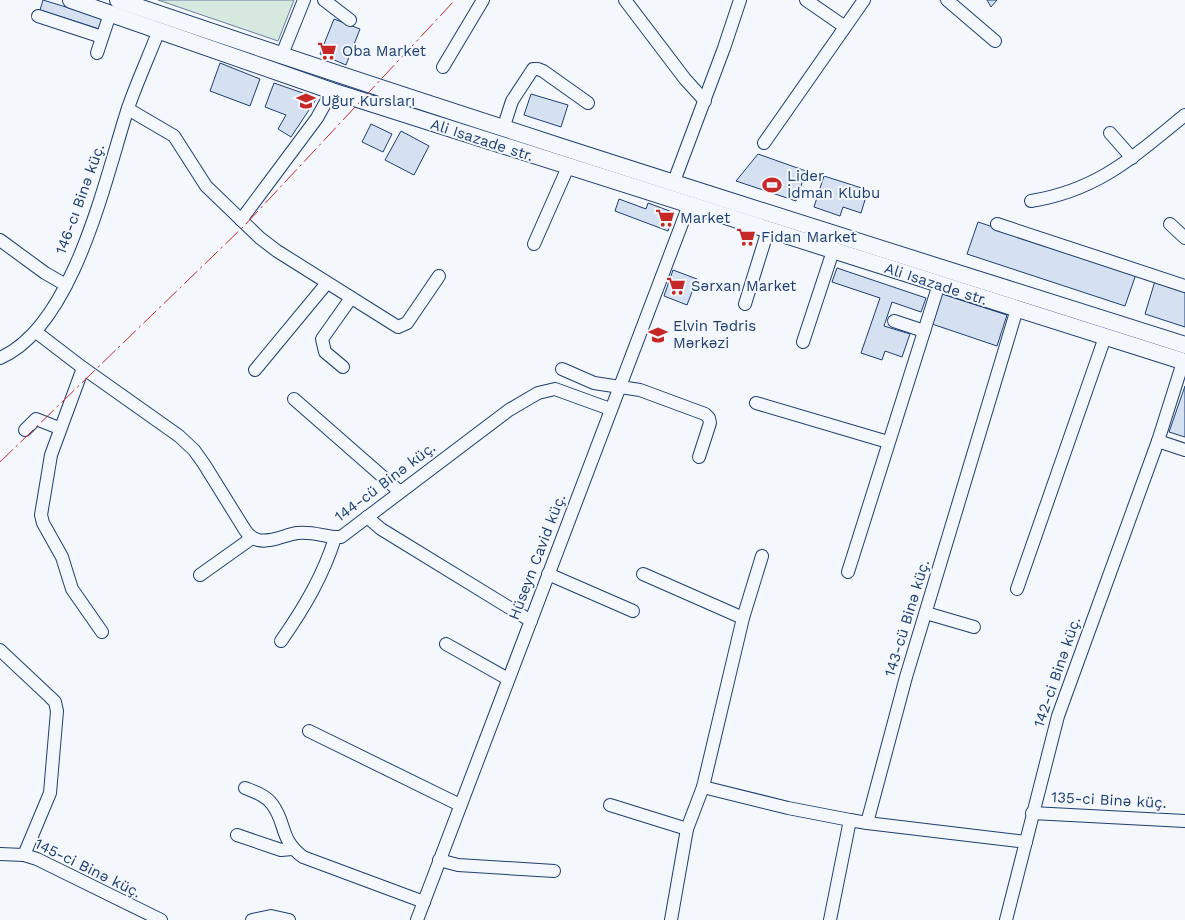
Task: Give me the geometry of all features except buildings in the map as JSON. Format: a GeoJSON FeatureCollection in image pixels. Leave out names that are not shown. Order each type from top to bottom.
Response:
{"type":"FeatureCollection","features":[{"type":"Feature","properties":{"kind":"main road","name":"Ali Isazade str."},"geometry":{"type":"LineString","coordinates":[[71,0],[114,7],[278,64],[332,91],[568,167],[671,191]]}},
{"type":"Feature","properties":{"kind":"main road","name":"Ali Isazade str."},"geometry":{"type":"LineString","coordinates":[[114,7],[159,30],[503,129],[671,191]]}},
{"type":"Feature","properties":{"kind":"main road"},"geometry":{"type":"LineString","coordinates":[[671,191],[691,198]]}},
{"type":"Feature","properties":{"kind":"main road","name":"Ali Isazade str."},"geometry":{"type":"LineString","coordinates":[[691,198],[768,230],[1105,337],[1184,360]]}},
{"type":"Feature","properties":{"kind":"main road","name":"Ali Isazade str."},"geometry":{"type":"LineString","coordinates":[[691,198],[1185,345]]}},
{"type":"Feature","properties":{"kind":"street"},"geometry":{"type":"LineString","coordinates":[[278,64],[304,0]]}},
{"type":"Feature","properties":{"kind":"street"},"geometry":{"type":"LineString","coordinates":[[324,0],[350,20]]}},
{"type":"Feature","properties":{"kind":"street"},"geometry":{"type":"LineString","coordinates":[[443,67],[483,0]]}},
{"type":"Feature","properties":{"kind":"street"},"geometry":{"type":"LineString","coordinates":[[625,0],[685,79],[705,101]]}},
{"type":"Feature","properties":{"kind":"street"},"geometry":{"type":"LineString","coordinates":[[671,191],[740,0]]}},
{"type":"Feature","properties":{"kind":"street"},"geometry":{"type":"LineString","coordinates":[[806,0],[845,27]]}},
{"type":"Feature","properties":{"kind":"street"},"geometry":{"type":"LineString","coordinates":[[764,143],[864,0]]}},
{"type":"Feature","properties":{"kind":"street"},"geometry":{"type":"LineString","coordinates":[[947,0],[995,40]]}},
{"type":"Feature","properties":{"kind":"street"},"geometry":{"type":"LineString","coordinates":[[97,53],[114,7]]}},
{"type":"Feature","properties":{"kind":"street"},"geometry":{"type":"LineString","coordinates":[[38,16],[102,37]]}},
{"type":"Feature","properties":{"kind":"street","name":"146-cı Binə küç."},"geometry":{"type":"LineString","coordinates":[[0,358],[22,346],[36,332],[49,317],[66,284],[102,196],[128,109],[159,30]]}},
{"type":"Feature","properties":{"kind":"street"},"geometry":{"type":"LineString","coordinates":[[503,129],[512,102],[533,70],[538,69],[588,103]]}},
{"type":"Feature","properties":{"kind":"street"},"geometry":{"type":"LineString","coordinates":[[241,220],[317,118],[332,91]]}},
{"type":"Feature","properties":{"kind":"street"},"geometry":{"type":"LineString","coordinates":[[128,109],[174,136],[206,186],[277,251],[398,327],[403,326],[439,276]]}},
{"type":"Feature","properties":{"kind":"street"},"geometry":{"type":"LineString","coordinates":[[1031,200],[1055,197],[1101,179],[1132,158],[1185,115]]}},
{"type":"Feature","properties":{"kind":"street"},"geometry":{"type":"LineString","coordinates":[[1110,133],[1132,158]]}},
{"type":"Feature","properties":{"kind":"street"},"geometry":{"type":"LineString","coordinates":[[534,244],[568,167]]}},
{"type":"Feature","properties":{"kind":"street","name":"Hüseyn Cavid küç."},"geometry":{"type":"LineString","coordinates":[[417,920],[618,386],[691,198]]}},
{"type":"Feature","properties":{"kind":"street"},"geometry":{"type":"LineString","coordinates":[[997,224],[1185,286]]}},
{"type":"Feature","properties":{"kind":"street"},"geometry":{"type":"LineString","coordinates":[[1170,224],[1185,238]]}},
{"type":"Feature","properties":{"kind":"street"},"geometry":{"type":"LineString","coordinates":[[744,304],[768,230]]}},
{"type":"Feature","properties":{"kind":"street"},"geometry":{"type":"LineString","coordinates":[[0,240],[37,268],[66,284]]}},
{"type":"Feature","properties":{"kind":"street"},"geometry":{"type":"LineString","coordinates":[[803,342],[833,251]]}},
{"type":"Feature","properties":{"kind":"street"},"geometry":{"type":"LineString","coordinates":[[255,370],[327,282]]}},
{"type":"Feature","properties":{"kind":"street"},"geometry":{"type":"LineString","coordinates":[[848,572],[939,284]]}},
{"type":"Feature","properties":{"kind":"street"},"geometry":{"type":"LineString","coordinates":[[344,367],[325,352],[322,339],[351,298]]}},
{"type":"Feature","properties":{"kind":"street","name":"143-cü Binə küç."},"geometry":{"type":"LineString","coordinates":[[868,824],[926,613],[1017,309]]}},
{"type":"Feature","properties":{"kind":"street"},"geometry":{"type":"LineString","coordinates":[[894,321],[924,331]]}},
{"type":"Feature","properties":{"kind":"street"},"geometry":{"type":"LineString","coordinates":[[36,332],[179,436],[194,450],[252,538],[200,576]]}},
{"type":"Feature","properties":{"kind":"street"},"geometry":{"type":"LineString","coordinates":[[1017,589],[1105,337]]}},
{"type":"Feature","properties":{"kind":"street","name":"142-ci Binə küç."},"geometry":{"type":"LineString","coordinates":[[1006,920],[1058,716],[1158,440],[1184,360]]}},
{"type":"Feature","properties":{"kind":"street"},"geometry":{"type":"LineString","coordinates":[[83,368],[51,455],[43,500],[43,523],[62,557],[72,589],[102,632]]}},
{"type":"Feature","properties":{"kind":"street"},"geometry":{"type":"LineString","coordinates":[[562,369],[594,383],[640,390],[705,414],[709,418],[710,423],[699,458]]}},
{"type":"Feature","properties":{"kind":"street","name":"144-cü Binə küç."},"geometry":{"type":"LineString","coordinates":[[252,538],[263,540],[311,532],[335,538],[347,533],[399,491],[509,410],[547,389],[610,409]]}},
{"type":"Feature","properties":{"kind":"street"},"geometry":{"type":"LineString","coordinates":[[294,399],[399,491]]}},
{"type":"Feature","properties":{"kind":"street"},"geometry":{"type":"LineString","coordinates":[[756,403],[888,442]]}},
{"type":"Feature","properties":{"kind":"street"},"geometry":{"type":"LineString","coordinates":[[26,430],[36,419],[60,428]]}},
{"type":"Feature","properties":{"kind":"street"},"geometry":{"type":"LineString","coordinates":[[1158,440],[1185,450]]}},
{"type":"Feature","properties":{"kind":"street"},"geometry":{"type":"LineString","coordinates":[[367,517],[381,529],[530,621]]}},
{"type":"Feature","properties":{"kind":"street"},"geometry":{"type":"LineString","coordinates":[[281,641],[308,601],[325,568],[335,538]]}},
{"type":"Feature","properties":{"kind":"street"},"geometry":{"type":"LineString","coordinates":[[671,920],[688,829],[702,787],[743,618],[762,556]]}},
{"type":"Feature","properties":{"kind":"street"},"geometry":{"type":"LineString","coordinates":[[548,574],[634,610]]}},
{"type":"Feature","properties":{"kind":"street"},"geometry":{"type":"LineString","coordinates":[[644,574],[743,618]]}},
{"type":"Feature","properties":{"kind":"street"},"geometry":{"type":"LineString","coordinates":[[926,613],[974,627]]}},
{"type":"Feature","properties":{"kind":"street"},"geometry":{"type":"LineString","coordinates":[[446,644],[508,679]]}},
{"type":"Feature","properties":{"kind":"street"},"geometry":{"type":"LineString","coordinates":[[0,650],[55,702],[57,711],[50,793],[24,855]]}},
{"type":"Feature","properties":{"kind":"street"},"geometry":{"type":"LineString","coordinates":[[309,731],[460,805]]}},
{"type":"Feature","properties":{"kind":"street"},"geometry":{"type":"LineString","coordinates":[[702,787],[788,808],[868,824],[1026,842]]}},
{"type":"Feature","properties":{"kind":"street"},"geometry":{"type":"LineString","coordinates":[[245,788],[263,796],[272,804],[284,835],[292,849],[304,857],[424,902]]}},
{"type":"Feature","properties":{"kind":"street"},"geometry":{"type":"LineString","coordinates":[[610,805],[688,829]]}},
{"type":"Feature","properties":{"kind":"street","name":"135-ci Binə küç."},"geometry":{"type":"LineString","coordinates":[[1032,813],[1185,819]]}},
{"type":"Feature","properties":{"kind":"street"},"geometry":{"type":"LineString","coordinates":[[830,920],[850,820]]}},
{"type":"Feature","properties":{"kind":"street"},"geometry":{"type":"LineString","coordinates":[[237,835],[281,850],[292,849]]}},
{"type":"Feature","properties":{"kind":"street","name":"145-ci Binə küç."},"geometry":{"type":"LineString","coordinates":[[0,854],[24,855],[52,866],[161,920]]}},
{"type":"Feature","properties":{"kind":"street"},"geometry":{"type":"LineString","coordinates":[[439,860],[458,865],[554,871]]}},
{"type":"Feature","properties":{"kind":"street"},"geometry":{"type":"LineString","coordinates":[[252,920],[271,916],[289,920]]}},
{"type":"Feature","properties":{"kind":"shaded area"},"geometry":{"type":"Polygon","coordinates":[[[158,0],[294,0],[278,41],[158,0]]]}},
{"type":"Feature","properties":{"kind":"power"},"geometry":{"type":"LineString","coordinates":[[0,462],[244,226],[455,0]]}},
{"type":"Feature","properties":{"kind":"place","name":"Oba Market"},"geometry":{"type":"Point","coordinates":[327,51]}},
{"type":"Feature","properties":{"kind":"place","name":"Uğur Kursları"},"geometry":{"type":"Point","coordinates":[306,101]}},
{"type":"Feature","properties":{"kind":"place","name":"Lider İdman Klubu"},"geometry":{"type":"Point","coordinates":[772,185]}},
{"type":"Feature","properties":{"kind":"place","name":"Market"},"geometry":{"type":"Point","coordinates":[665,218]}},
{"type":"Feature","properties":{"kind":"place","name":"Fidan Market"},"geometry":{"type":"Point","coordinates":[746,237]}},
{"type":"Feature","properties":{"kind":"place","name":"Sərxan Market"},"geometry":{"type":"Point","coordinates":[676,286]}},
{"type":"Feature","properties":{"kind":"place","name":"Elvin Tədris Mərkəzi"},"geometry":{"type":"Point","coordinates":[658,335]}}]}
